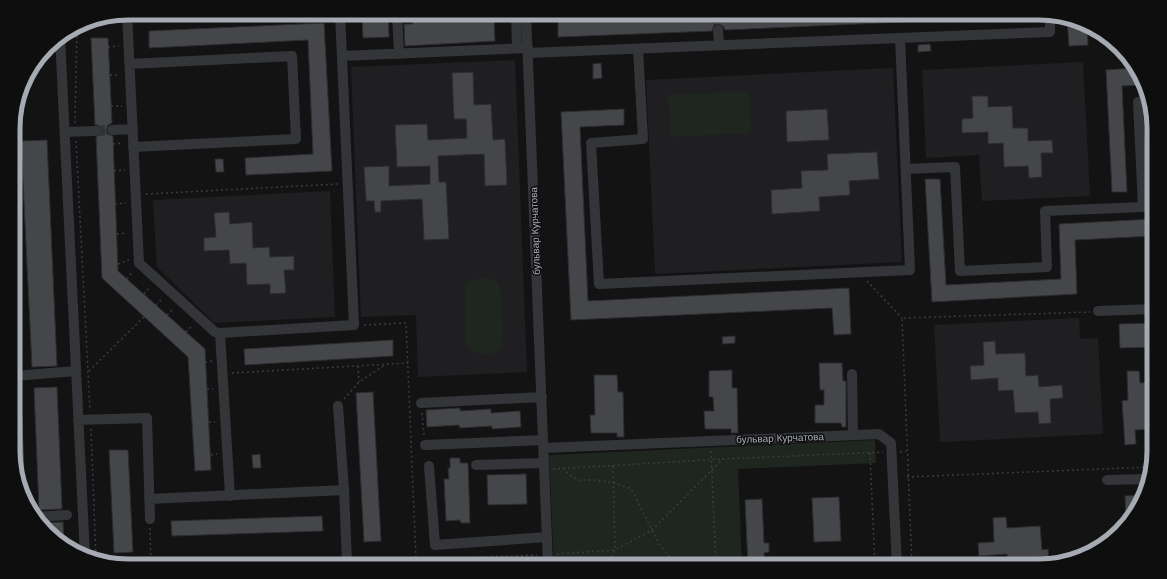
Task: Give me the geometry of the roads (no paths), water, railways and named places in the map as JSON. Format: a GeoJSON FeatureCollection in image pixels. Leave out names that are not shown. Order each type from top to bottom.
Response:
{"type":"FeatureCollection","features":[{"type":"Feature","properties":{"kind":"street"},"geometry":{"type":"LineString","coordinates":[[127,20],[139,263],[215,332],[220,332],[354,325],[340,20]]}},
{"type":"Feature","properties":{"kind":"street"},"geometry":{"type":"LineString","coordinates":[[397,20],[399,54]]}},
{"type":"Feature","properties":{"kind":"street"},"geometry":{"type":"LineString","coordinates":[[518,20],[524,50]]}},
{"type":"Feature","properties":{"kind":"street","name":"бульвар Курчатова"},"geometry":{"type":"LineString","coordinates":[[526,20],[524,50],[542,397],[548,559]]}},
{"type":"Feature","properties":{"kind":"street"},"geometry":{"type":"LineString","coordinates":[[342,56],[524,50],[638,49],[1050,32],[1050,21]]}},
{"type":"Feature","properties":{"kind":"street"},"geometry":{"type":"LineString","coordinates":[[718,30],[719,46]]}},
{"type":"Feature","properties":{"kind":"street"},"geometry":{"type":"LineString","coordinates":[[638,49],[643,139],[591,143],[599,284],[910,270],[900,38]]}},
{"type":"Feature","properties":{"kind":"street"},"geometry":{"type":"LineString","coordinates":[[60,44],[84,549]]}},
{"type":"Feature","properties":{"kind":"street"},"geometry":{"type":"LineString","coordinates":[[130,64],[292,56],[296,139],[133,147]]}},
{"type":"Feature","properties":{"kind":"street"},"geometry":{"type":"LineString","coordinates":[[906,170],[954,167],[960,271],[1048,267],[1045,211],[1143,207],[1138,102],[1143,102]]}},
{"type":"Feature","properties":{"kind":"street"},"geometry":{"type":"LineString","coordinates":[[112,130],[133,128]]}},
{"type":"Feature","properties":{"kind":"street"},"geometry":{"type":"LineString","coordinates":[[65,132],[95,131]]}},
{"type":"Feature","properties":{"kind":"street"},"geometry":{"type":"LineString","coordinates":[[1098,311],[1147,309]]}},
{"type":"Feature","properties":{"kind":"street"},"geometry":{"type":"LineString","coordinates":[[220,332],[230,496]]}},
{"type":"Feature","properties":{"kind":"street"},"geometry":{"type":"LineString","coordinates":[[20,376],[76,371]]}},
{"type":"Feature","properties":{"kind":"street"},"geometry":{"type":"LineString","coordinates":[[852,374],[853,435]]}},
{"type":"Feature","properties":{"kind":"street"},"geometry":{"type":"LineString","coordinates":[[421,403],[542,397]]}},
{"type":"Feature","properties":{"kind":"street"},"geometry":{"type":"LineString","coordinates":[[338,406],[347,559]]}},
{"type":"Feature","properties":{"kind":"street"},"geometry":{"type":"LineString","coordinates":[[78,420],[147,418],[150,519]]}},
{"type":"Feature","properties":{"kind":"street","name":"бульвар Курчатова"},"geometry":{"type":"LineString","coordinates":[[543,444],[710,441],[879,434],[891,443],[897,559]]}},
{"type":"Feature","properties":{"kind":"street"},"geometry":{"type":"LineString","coordinates":[[424,445],[543,444]]}},
{"type":"Feature","properties":{"kind":"street"},"geometry":{"type":"LineString","coordinates":[[476,465],[544,466]]}},
{"type":"Feature","properties":{"kind":"street"},"geometry":{"type":"LineString","coordinates":[[429,466],[435,545],[547,537]]}},
{"type":"Feature","properties":{"kind":"street"},"geometry":{"type":"LineString","coordinates":[[1107,480],[1143,479]]}},
{"type":"Feature","properties":{"kind":"street"},"geometry":{"type":"LineString","coordinates":[[149,499],[344,490]]}},
{"type":"Feature","properties":{"kind":"street"},"geometry":{"type":"LineString","coordinates":[[42,516],[67,514]]}},
{"type":"Feature","properties":{"kind":"tunnel"},"geometry":{"type":"LineString","coordinates":[[717,20],[718,30]]}},
{"type":"Feature","properties":{"kind":"tunnel"},"geometry":{"type":"LineString","coordinates":[[95,131],[112,130]]}}]}
